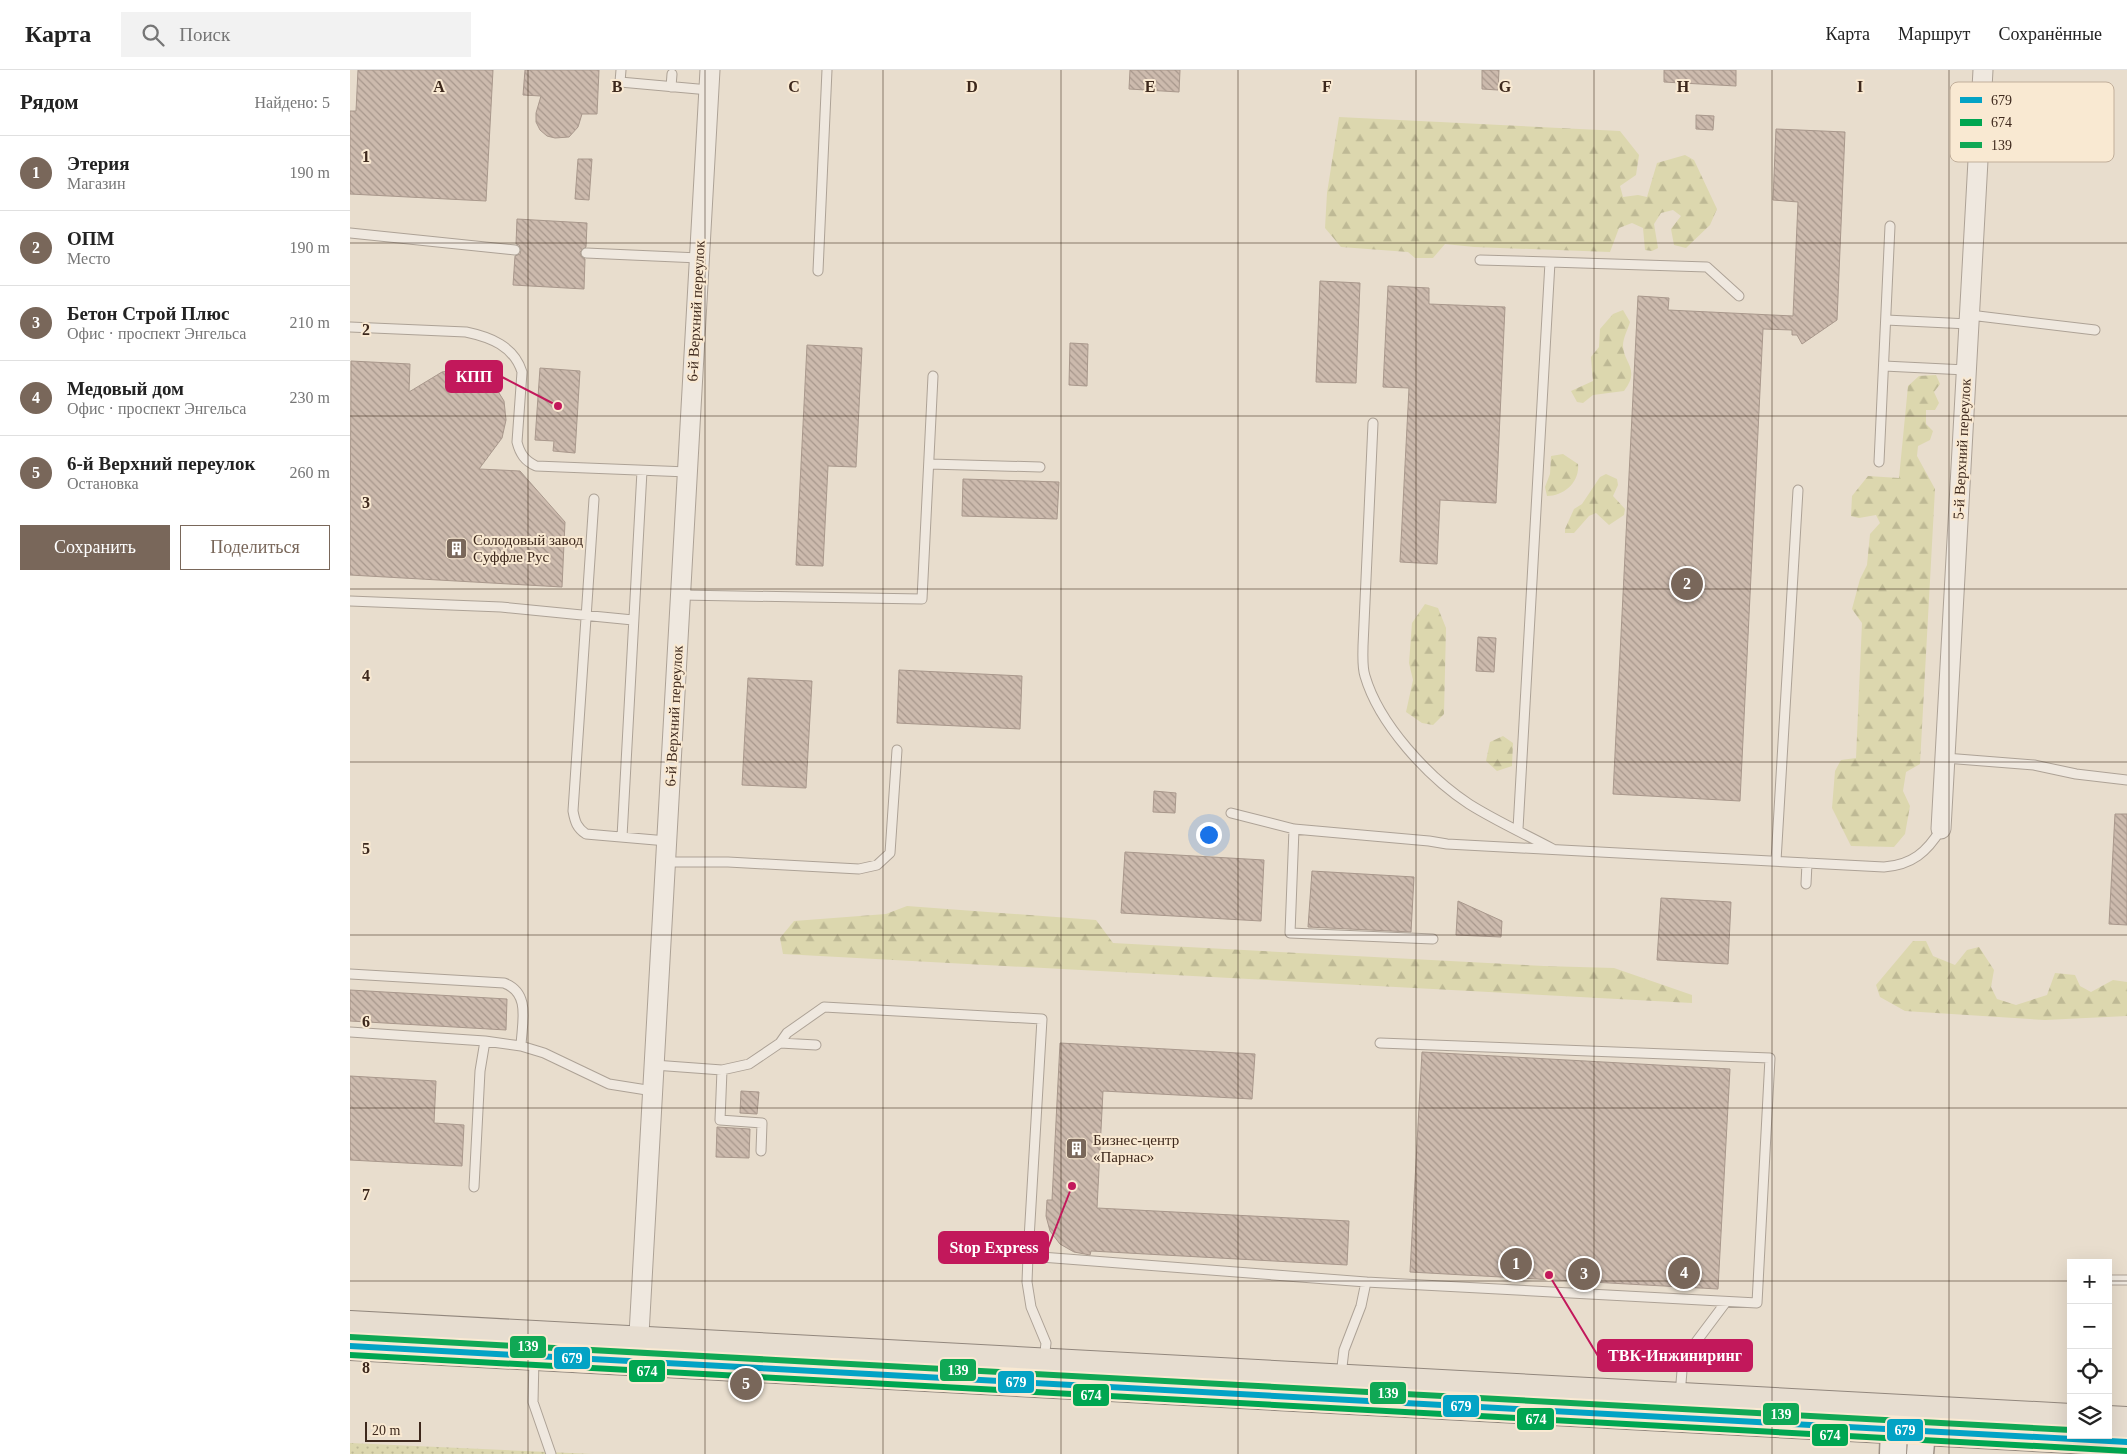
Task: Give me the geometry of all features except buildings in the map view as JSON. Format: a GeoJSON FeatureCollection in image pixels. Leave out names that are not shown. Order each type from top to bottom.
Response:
{"type":"FeatureCollection","features":[{"type":"Feature","properties":{"kind":"main road"},"geometry":{"type":"LineString","coordinates":[[350,1325],[638,1351],[1907,1436],[2067,1437]]}},
{"type":"Feature","properties":{"kind":"main road"},"geometry":{"type":"LineString","coordinates":[[350,1346],[534,1356],[638,1351],[1044,1362],[1680,1397],[1907,1436]]}},
{"type":"Feature","properties":{"kind":"main road"},"geometry":{"type":"LineString","coordinates":[[2112,1420],[2127,1421]]}},
{"type":"Feature","properties":{"kind":"main road"},"geometry":{"type":"LineString","coordinates":[[2093,1439],[2127,1442]]}},
{"type":"Feature","properties":{"kind":"street","name":"6-й Верхний переулок"},"geometry":{"type":"LineString","coordinates":[[638,1351],[710,70]]}},
{"type":"Feature","properties":{"kind":"street","name":"5-й Верхний переулок"},"geometry":{"type":"LineString","coordinates":[[1942,829],[1978,162]]}},
{"type":"Feature","properties":{"kind":"lane"},"geometry":{"type":"LineString","coordinates":[[621,70],[620,82],[709,90]]}},
{"type":"Feature","properties":{"kind":"lane"},"geometry":{"type":"LineString","coordinates":[[818,271],[827,70]]}},
{"type":"Feature","properties":{"kind":"lane"},"geometry":{"type":"LineString","coordinates":[[671,87],[672,74]]}},
{"type":"Feature","properties":{"kind":"lane"},"geometry":{"type":"LineString","coordinates":[[1878,462],[1890,226]]}},
{"type":"Feature","properties":{"kind":"lane"},"geometry":{"type":"LineString","coordinates":[[350,233],[516,250]]}},
{"type":"Feature","properties":{"kind":"lane"},"geometry":{"type":"LineString","coordinates":[[586,253],[699,258]]}},
{"type":"Feature","properties":{"kind":"lane"},"geometry":{"type":"LineString","coordinates":[[1480,260],[1707,266],[1739,296]]}},
{"type":"Feature","properties":{"kind":"lane"},"geometry":{"type":"LineString","coordinates":[[1518,830],[1550,262]]}},
{"type":"Feature","properties":{"kind":"lane"},"geometry":{"type":"LineString","coordinates":[[1886,320],[1969,320],[2094,330]]}},
{"type":"Feature","properties":{"kind":"lane"},"geometry":{"type":"LineString","coordinates":[[350,327],[466,332],[499,342],[515,358],[522,372],[517,442],[519,451],[530,463],[536,466],[688,472]]}},
{"type":"Feature","properties":{"kind":"lane"},"geometry":{"type":"LineString","coordinates":[[1884,366],[1966,370]]}},
{"type":"Feature","properties":{"kind":"lane"},"geometry":{"type":"LineString","coordinates":[[681,595],[922,600],[933,376]]}},
{"type":"Feature","properties":{"kind":"lane"},"geometry":{"type":"LineString","coordinates":[[1374,423],[1362,646],[1364,674],[1372,697],[1392,728],[1417,758],[1441,782],[1468,803],[1491,817],[1555,851]]}},
{"type":"Feature","properties":{"kind":"lane"},"geometry":{"type":"LineString","coordinates":[[928,464],[1040,467]]}},
{"type":"Feature","properties":{"kind":"lane"},"geometry":{"type":"LineString","coordinates":[[622,837],[642,471]]}},
{"type":"Feature","properties":{"kind":"lane"},"geometry":{"type":"LineString","coordinates":[[1776,861],[1798,490]]}},
{"type":"Feature","properties":{"kind":"lane"},"geometry":{"type":"LineString","coordinates":[[594,498],[573,812],[579,829],[586,834],[667,841]]}},
{"type":"Feature","properties":{"kind":"lane"},"geometry":{"type":"LineString","coordinates":[[350,601],[501,607],[633,620]]}},
{"type":"Feature","properties":{"kind":"lane"},"geometry":{"type":"LineString","coordinates":[[666,862],[859,868],[877,865],[890,853],[897,750]]}},
{"type":"Feature","properties":{"kind":"lane"},"geometry":{"type":"LineString","coordinates":[[1945,758],[2034,765],[2076,774],[2127,780]]}},
{"type":"Feature","properties":{"kind":"lane"},"geometry":{"type":"LineString","coordinates":[[1231,813],[1294,829],[1448,844],[1858,866],[1897,866],[1910,861],[1923,853],[1933,843],[1942,829]]}},
{"type":"Feature","properties":{"kind":"lane"},"geometry":{"type":"LineString","coordinates":[[1294,829],[1290,933],[1433,939]]}},
{"type":"Feature","properties":{"kind":"lane"},"geometry":{"type":"LineString","coordinates":[[1806,884],[1807,863]]}},
{"type":"Feature","properties":{"kind":"lane"},"geometry":{"type":"LineString","coordinates":[[350,974],[504,982],[520,992],[523,1001],[520,1046]]}},
{"type":"Feature","properties":{"kind":"lane"},"geometry":{"type":"LineString","coordinates":[[654,1065],[722,1070],[749,1064],[780,1043],[787,1033],[824,1007],[1042,1018],[1027,1282],[1031,1308],[1046,1343],[1044,1362]]}},
{"type":"Feature","properties":{"kind":"lane"},"geometry":{"type":"LineString","coordinates":[[350,1032],[485,1041],[520,1046],[544,1053],[609,1084],[653,1092]]}},
{"type":"Feature","properties":{"kind":"lane"},"geometry":{"type":"LineString","coordinates":[[474,1187],[480,1071],[485,1041]]}},
{"type":"Feature","properties":{"kind":"lane"},"geometry":{"type":"LineString","coordinates":[[780,1043],[816,1045]]}},
{"type":"Feature","properties":{"kind":"lane"},"geometry":{"type":"LineString","coordinates":[[1028,1256],[1366,1282],[1756,1303],[1770,1058],[1380,1043]]}},
{"type":"Feature","properties":{"kind":"lane"},"geometry":{"type":"LineString","coordinates":[[722,1070],[720,1120],[762,1122],[761,1152]]}},
{"type":"Feature","properties":{"kind":"lane"},"geometry":{"type":"LineString","coordinates":[[2112,1280],[2127,1280]]}},
{"type":"Feature","properties":{"kind":"lane"},"geometry":{"type":"LineString","coordinates":[[1340,1379],[1344,1350],[1361,1306],[1366,1282]]}},
{"type":"Feature","properties":{"kind":"lane"},"geometry":{"type":"LineString","coordinates":[[1680,1397],[1682,1371],[1690,1350],[1726,1302]]}},
{"type":"Feature","properties":{"kind":"lane"},"geometry":{"type":"LineString","coordinates":[[534,1356],[533,1402],[551,1454]]}},
{"type":"Feature","properties":{"kind":"green space"},"geometry":{"type":"Polygon","coordinates":[[[1339,117],[1620,131],[1639,155],[1636,175],[1620,186],[1623,197],[1638,195],[1647,197],[1657,163],[1685,155],[1694,160],[1717,209],[1710,225],[1686,248],[1674,245],[1671,229],[1681,216],[1673,210],[1661,213],[1654,224],[1658,248],[1652,251],[1645,250],[1643,228],[1632,223],[1619,228],[1610,252],[1474,247],[1445,244],[1433,258],[1415,258],[1408,252],[1341,247],[1325,228],[1327,193],[1339,117]]]}},
{"type":"Feature","properties":{"kind":"green space"},"geometry":{"type":"Polygon","coordinates":[[[1623,310],[1630,322],[1623,345],[1631,372],[1629,383],[1624,391],[1593,395],[1583,403],[1577,402],[1571,391],[1593,381],[1591,357],[1599,347],[1600,329],[1613,314],[1623,310]]]}},
{"type":"Feature","properties":{"kind":"green space"},"geometry":{"type":"Polygon","coordinates":[[[1936,375],[1940,384],[1934,392],[1939,403],[1935,410],[1926,410],[1926,424],[1933,431],[1930,440],[1918,446],[1917,456],[1935,489],[1920,764],[1906,772],[1903,791],[1910,806],[1905,834],[1894,847],[1851,846],[1832,808],[1835,771],[1841,760],[1856,758],[1862,623],[1852,609],[1860,579],[1867,565],[1870,534],[1880,523],[1876,515],[1859,518],[1851,516],[1852,496],[1868,476],[1899,478],[1908,386],[1919,376],[1936,375]]]}},
{"type":"Feature","properties":{"kind":"green space"},"geometry":{"type":"Polygon","coordinates":[[[1563,454],[1578,464],[1576,477],[1574,482],[1565,491],[1547,496],[1545,487],[1550,474],[1551,456],[1563,454]]]}},
{"type":"Feature","properties":{"kind":"green space"},"geometry":{"type":"Polygon","coordinates":[[[1606,474],[1617,479],[1618,485],[1613,496],[1625,509],[1624,515],[1609,525],[1596,513],[1589,516],[1574,533],[1565,533],[1574,509],[1582,504],[1600,477],[1606,474]]]}},
{"type":"Feature","properties":{"kind":"green space"},"geometry":{"type":"Polygon","coordinates":[[[1425,604],[1438,608],[1446,628],[1444,714],[1433,725],[1422,723],[1406,712],[1413,680],[1409,663],[1412,623],[1425,604]]]}},
{"type":"Feature","properties":{"kind":"green space"},"geometry":{"type":"Polygon","coordinates":[[[1503,736],[1513,743],[1512,766],[1497,771],[1486,761],[1490,742],[1503,736]]]}},
{"type":"Feature","properties":{"kind":"green space"},"geometry":{"type":"Polygon","coordinates":[[[907,906],[1096,920],[1113,943],[1614,968],[1692,995],[1692,1003],[783,954],[780,938],[794,921],[886,914],[907,906]]]}},
{"type":"Feature","properties":{"kind":"green space"},"geometry":{"type":"Polygon","coordinates":[[[1913,941],[1926,941],[1933,956],[1955,965],[1967,950],[1979,947],[1994,970],[1991,987],[1997,999],[2016,1005],[2047,995],[2055,973],[2075,975],[2080,986],[2091,992],[2113,980],[2127,982],[2127,1016],[2045,1020],[1905,1011],[1880,997],[1876,985],[1913,941]]]}},
{"type":"Feature","properties":{"kind":"green space"},"geometry":{"type":"Polygon","coordinates":[[[350,1443],[593,1454],[350,1454],[350,1443]]]}},
{"type":"Feature","properties":{"kind":"transit line","name":"139"},"geometry":{"type":"LineString","coordinates":[[350,1337],[2067,1430]]}},
{"type":"Feature","properties":{"kind":"transit line","name":"679"},"geometry":{"type":"LineString","coordinates":[[350,1346],[2127,1442]]}},
{"type":"Feature","properties":{"kind":"transit line","name":"674"},"geometry":{"type":"LineString","coordinates":[[350,1355],[2127,1451]]}},
{"type":"Feature","properties":{"kind":"place","name":"КПП"},"geometry":{"type":"Point","coordinates":[558,406]}},
{"type":"Feature","properties":{"kind":"place","name":"Солодовый завод Суффле Рус"},"geometry":{"type":"Point","coordinates":[457,549]}},
{"type":"Feature","properties":{"kind":"place","name":"ОПМ"},"geometry":{"type":"Point","coordinates":[1687,584]}},
{"type":"Feature","properties":{"kind":"place","name":"Бизнес-центр «Парнас»"},"geometry":{"type":"Point","coordinates":[1077,1149]}},
{"type":"Feature","properties":{"kind":"place","name":"Stop Express"},"geometry":{"type":"Point","coordinates":[1072,1186]}},
{"type":"Feature","properties":{"kind":"place","name":"Этерия"},"geometry":{"type":"Point","coordinates":[1516,1264]}},
{"type":"Feature","properties":{"kind":"place","name":"Медовый дом"},"geometry":{"type":"Point","coordinates":[1684,1273]}},
{"type":"Feature","properties":{"kind":"place","name":"Бетон Строй Плюс"},"geometry":{"type":"Point","coordinates":[1584,1274]}},
{"type":"Feature","properties":{"kind":"place","name":"ТВК-Инжиниринг"},"geometry":{"type":"Point","coordinates":[1549,1275]}},
{"type":"Feature","properties":{"kind":"place","name":"6-й Верхний переулок"},"geometry":{"type":"Point","coordinates":[746,1384]}}]}
